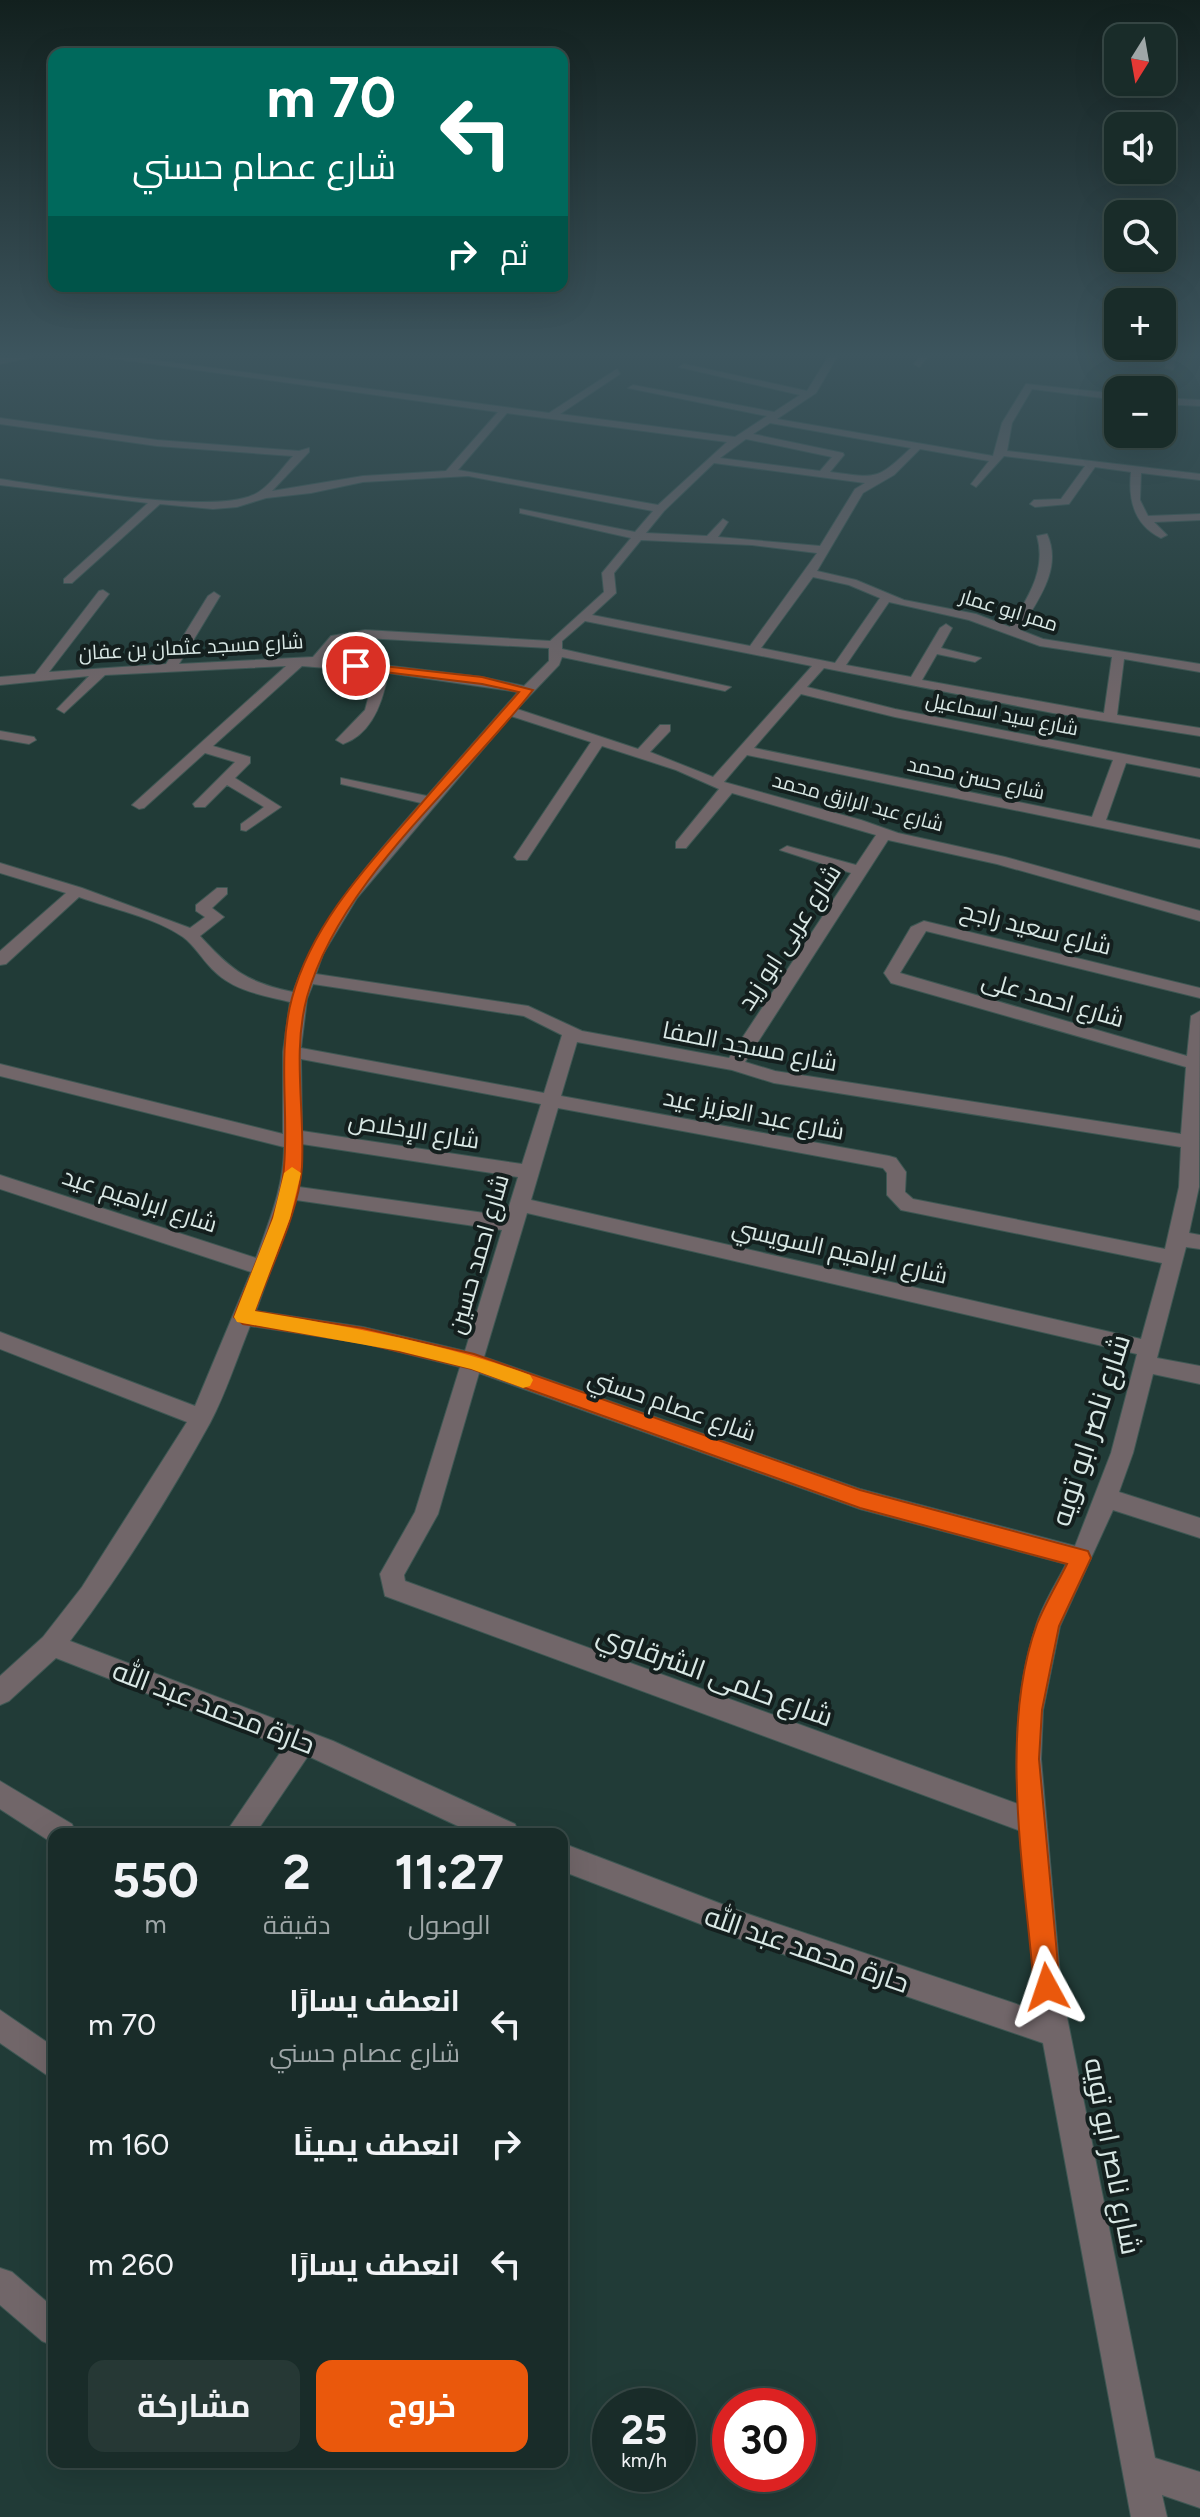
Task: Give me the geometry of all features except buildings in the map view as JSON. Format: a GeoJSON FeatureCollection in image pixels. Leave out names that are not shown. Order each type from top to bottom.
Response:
{"type":"FeatureCollection","features":[{"type":"Feature","properties":{"kind":"street"},"geometry":{"type":"LineString","coordinates":[[260,497],[282,474]]}},
{"type":"Feature","properties":{"kind":"street"},"geometry":{"type":"LineString","coordinates":[[0,482],[213,506],[363,479],[429,474]]}},
{"type":"Feature","properties":{"kind":"street"},"geometry":{"type":"LineString","coordinates":[[476,474],[660,509]]}},
{"type":"Feature","properties":{"kind":"street"},"geometry":{"type":"LineString","coordinates":[[0,1693],[52,1645],[91,1595],[201,1418],[263,1268],[289,1192],[292,1052],[299,999],[315,954],[350,896],[527,690],[555,662],[556,640],[610,593],[608,573],[637,536],[660,509],[697,474]]}},
{"type":"Feature","properties":{"kind":"street"},"geometry":{"type":"LineString","coordinates":[[818,474],[873,481]]}},
{"type":"Feature","properties":{"kind":"street"},"geometry":{"type":"LineString","coordinates":[[753,651],[810,573],[855,497],[873,481],[887,474]]}},
{"type":"Feature","properties":{"kind":"street"},"geometry":{"type":"LineString","coordinates":[[976,484],[983,474]]}},
{"type":"Feature","properties":{"kind":"street"},"geometry":{"type":"LineString","coordinates":[[1035,504],[1065,502],[1084,474]]}},
{"type":"Feature","properties":{"kind":"street"},"geometry":{"type":"LineString","coordinates":[[1136,474],[1133,501],[1143,519],[1161,535]]}},
{"type":"Feature","properties":{"kind":"street"},"geometry":{"type":"LineString","coordinates":[[1177,474],[1200,477]]}},
{"type":"Feature","properties":{"kind":"street"},"geometry":{"type":"LineString","coordinates":[[68,581],[157,501]]}},
{"type":"Feature","properties":{"kind":"street"},"geometry":{"type":"LineString","coordinates":[[524,511],[637,536],[752,542],[824,550]]}},
{"type":"Feature","properties":{"kind":"street"},"geometry":{"type":"LineString","coordinates":[[1143,519],[1200,517]]}},
{"type":"Feature","properties":{"kind":"street"},"geometry":{"type":"LineString","coordinates":[[708,542],[723,522]]}},
{"type":"Feature","properties":{"kind":"street"},"geometry":{"type":"LineString","coordinates":[[1012,633],[1048,566],[1049,552],[1043,536]]}},
{"type":"Feature","properties":{"kind":"street","name":"ممر ابو عمار"},"geometry":{"type":"LineString","coordinates":[[810,573],[846,580],[886,598],[972,617],[1051,645],[1200,668]]}},
{"type":"Feature","properties":{"kind":"street"},"geometry":{"type":"LineString","coordinates":[[40,676],[103,594]]}},
{"type":"Feature","properties":{"kind":"street"},"geometry":{"type":"LineString","coordinates":[[171,667],[214,596]]}},
{"type":"Feature","properties":{"kind":"street"},"geometry":{"type":"LineString","coordinates":[[839,666],[886,598]]}},
{"type":"Feature","properties":{"kind":"street"},"geometry":{"type":"LineString","coordinates":[[583,617],[915,681],[1013,719],[1110,718],[1200,732]]}},
{"type":"Feature","properties":{"kind":"street"},"geometry":{"type":"LineString","coordinates":[[915,681],[946,628]]}},
{"type":"Feature","properties":{"kind":"street"},"geometry":{"type":"LineString","coordinates":[[317,661],[335,639],[365,634],[556,648],[725,687]]}},
{"type":"Feature","properties":{"kind":"street"},"geometry":{"type":"LineString","coordinates":[[933,650],[975,658]]}},
{"type":"Feature","properties":{"kind":"street"},"geometry":{"type":"LineString","coordinates":[[1110,718],[1118,656]]}},
{"type":"Feature","properties":{"kind":"street","name":"شارع مسجد عثمان بن عفان"},"geometry":{"type":"LineString","coordinates":[[0,681],[101,671],[317,661],[482,681],[527,690]]}},
{"type":"Feature","properties":{"kind":"street"},"geometry":{"type":"LineString","coordinates":[[681,845],[744,750],[822,662]]}},
{"type":"Feature","properties":{"kind":"street"},"geometry":{"type":"LineString","coordinates":[[139,805],[297,663]]}},
{"type":"Feature","properties":{"kind":"street"},"geometry":{"type":"LineString","coordinates":[[343,740],[373,712],[382,669]]}},
{"type":"Feature","properties":{"kind":"street"},"geometry":{"type":"LineString","coordinates":[[64,709],[101,671]]}},
{"type":"Feature","properties":{"kind":"street","name":"شارع سيد اسماعيل"},"geometry":{"type":"LineString","coordinates":[[798,689],[1013,719],[1121,758],[1200,773]]}},
{"type":"Feature","properties":{"kind":"street","name":"شارع عبد الرازق محمد"},"geometry":{"type":"LineString","coordinates":[[510,711],[641,754],[721,785],[863,825],[884,834],[1000,860],[1200,916]]}},
{"type":"Feature","properties":{"kind":"street"},"geometry":{"type":"LineString","coordinates":[[641,754],[665,728]]}},
{"type":"Feature","properties":{"kind":"street"},"geometry":{"type":"LineString","coordinates":[[1,730],[29,740]]}},
{"type":"Feature","properties":{"kind":"street"},"geometry":{"type":"LineString","coordinates":[[522,857],[599,740]]}},
{"type":"Feature","properties":{"kind":"street"},"geometry":{"type":"LineString","coordinates":[[200,804],[245,760],[204,748]]}},
{"type":"Feature","properties":{"kind":"street","name":"شارع حسن محمد"},"geometry":{"type":"LineString","coordinates":[[744,750],[1200,844]]}},
{"type":"Feature","properties":{"kind":"street"},"geometry":{"type":"LineString","coordinates":[[1097,824],[1121,758]]}},
{"type":"Feature","properties":{"kind":"street"},"geometry":{"type":"LineString","coordinates":[[227,779],[274,807],[246,827]]}},
{"type":"Feature","properties":{"kind":"street"},"geometry":{"type":"LineString","coordinates":[[346,781],[431,801]]}},
{"type":"Feature","properties":{"kind":"street","name":"شارع عربى ابو زيد"},"geometry":{"type":"LineString","coordinates":[[734,1065],[884,834]]}},
{"type":"Feature","properties":{"kind":"street"},"geometry":{"type":"LineString","coordinates":[[787,850],[860,871]]}},
{"type":"Feature","properties":{"kind":"street"},"geometry":{"type":"LineString","coordinates":[[0,868],[173,925],[191,935],[220,968],[236,980],[252,988],[299,999]]}},
{"type":"Feature","properties":{"kind":"street"},"geometry":{"type":"LineString","coordinates":[[0,960],[77,891]]}},
{"type":"Feature","properties":{"kind":"street"},"geometry":{"type":"LineString","coordinates":[[191,935],[216,917],[202,907],[222,891]]}},
{"type":"Feature","properties":{"kind":"street","name":"شارع سعيد راجح"},"geometry":{"type":"LineString","coordinates":[[897,979],[894,970],[917,930],[924,926],[1200,993]]}},
{"type":"Feature","properties":{"kind":"street","name":"شارع مسجد الصفا"},"geometry":{"type":"LineString","coordinates":[[307,978],[528,1011],[571,1034],[734,1065],[774,1077],[1190,1142]]}},
{"type":"Feature","properties":{"kind":"street","name":"شارع احمد على"},"geometry":{"type":"LineString","coordinates":[[897,979],[1197,1054]]}},
{"type":"Feature","properties":{"kind":"street","name":"شارع ناصر ابو تويه"},"geometry":{"type":"LineString","coordinates":[[1149,2517],[1047,1987],[1028,1759],[1030,1710],[1048,1625],[1106,1498],[1184,1246],[1200,1016]]}},
{"type":"Feature","properties":{"kind":"street","name":"شارع احمد حسين"},"geometry":{"type":"LineString","coordinates":[[392,1574],[426,1514],[571,1034]]}},
{"type":"Feature","properties":{"kind":"street","name":"شارع عبد العزيز عيد"},"geometry":{"type":"LineString","coordinates":[[292,1052],[889,1163],[897,1172],[893,1190],[895,1196],[908,1205],[1184,1246]]}},
{"type":"Feature","properties":{"kind":"street","name":"شارع الإخلاص"},"geometry":{"type":"LineString","coordinates":[[0,1070],[292,1140],[529,1172]]}},
{"type":"Feature","properties":{"kind":"street","name":"شارع ابراهيم عيد"},"geometry":{"type":"LineString","coordinates":[[0,1182],[263,1268]]}},
{"type":"Feature","properties":{"kind":"street","name":"شارع ابراهيم السويسي"},"geometry":{"type":"LineString","coordinates":[[289,1192],[516,1214],[1148,1356],[1200,1375]]}},
{"type":"Feature","properties":{"kind":"street","name":"شارع عصام حسني"},"geometry":{"type":"LineString","coordinates":[[243,1317],[363,1335],[474,1362],[860,1499],[1081,1558]]}},
{"type":"Feature","properties":{"kind":"street"},"geometry":{"type":"LineString","coordinates":[[0,1340],[201,1418]]}},
{"type":"Feature","properties":{"kind":"street"},"geometry":{"type":"LineString","coordinates":[[1106,1498],[1200,1528]]}},
{"type":"Feature","properties":{"kind":"street","name":"شارع حلمى الشرقاوي"},"geometry":{"type":"LineString","coordinates":[[392,1574],[390,1581],[399,1592],[1032,1822]]}},
{"type":"Feature","properties":{"kind":"street","name":"حارة محمد عبد الله"},"geometry":{"type":"LineString","coordinates":[[52,1645],[303,1742],[492,1828]]}},
{"type":"Feature","properties":{"kind":"street"},"geometry":{"type":"LineString","coordinates":[[243,1828],[303,1742]]}},
{"type":"Feature","properties":{"kind":"street"},"geometry":{"type":"LineString","coordinates":[[0,1794],[53,1828]]}},
{"type":"Feature","properties":{"kind":"street","name":"حارة محمد عبد الله"},"geometry":{"type":"LineString","coordinates":[[568,1859],[674,1903],[888,1978],[1055,2032]]}},
{"type":"Feature","properties":{"kind":"street"},"geometry":{"type":"LineString","coordinates":[[0,2025],[48,2061]]}},
{"type":"Feature","properties":{"kind":"street"},"geometry":{"type":"LineString","coordinates":[[0,2284],[48,2324]]}},
{"type":"Feature","properties":{"kind":"street"},"geometry":{"type":"LineString","coordinates":[[1141,2471],[1200,2490]]}},
{"type":"Feature","properties":{"kind":"slow traffic"},"geometry":{"type":"LineString","coordinates":[[292,1173],[282,1218],[243,1317],[399,1343],[474,1362],[523,1380]]}},
{"type":"Feature","properties":{"kind":"route"},"geometry":{"type":"LineString","coordinates":[[356,666],[482,681],[527,690],[350,896],[315,954],[299,999],[292,1052],[293,1167],[289,1192],[282,1218],[243,1317],[363,1335],[474,1362],[860,1499],[1081,1558],[1048,1625],[1030,1710],[1028,1759],[1047,1987]]}}]}
